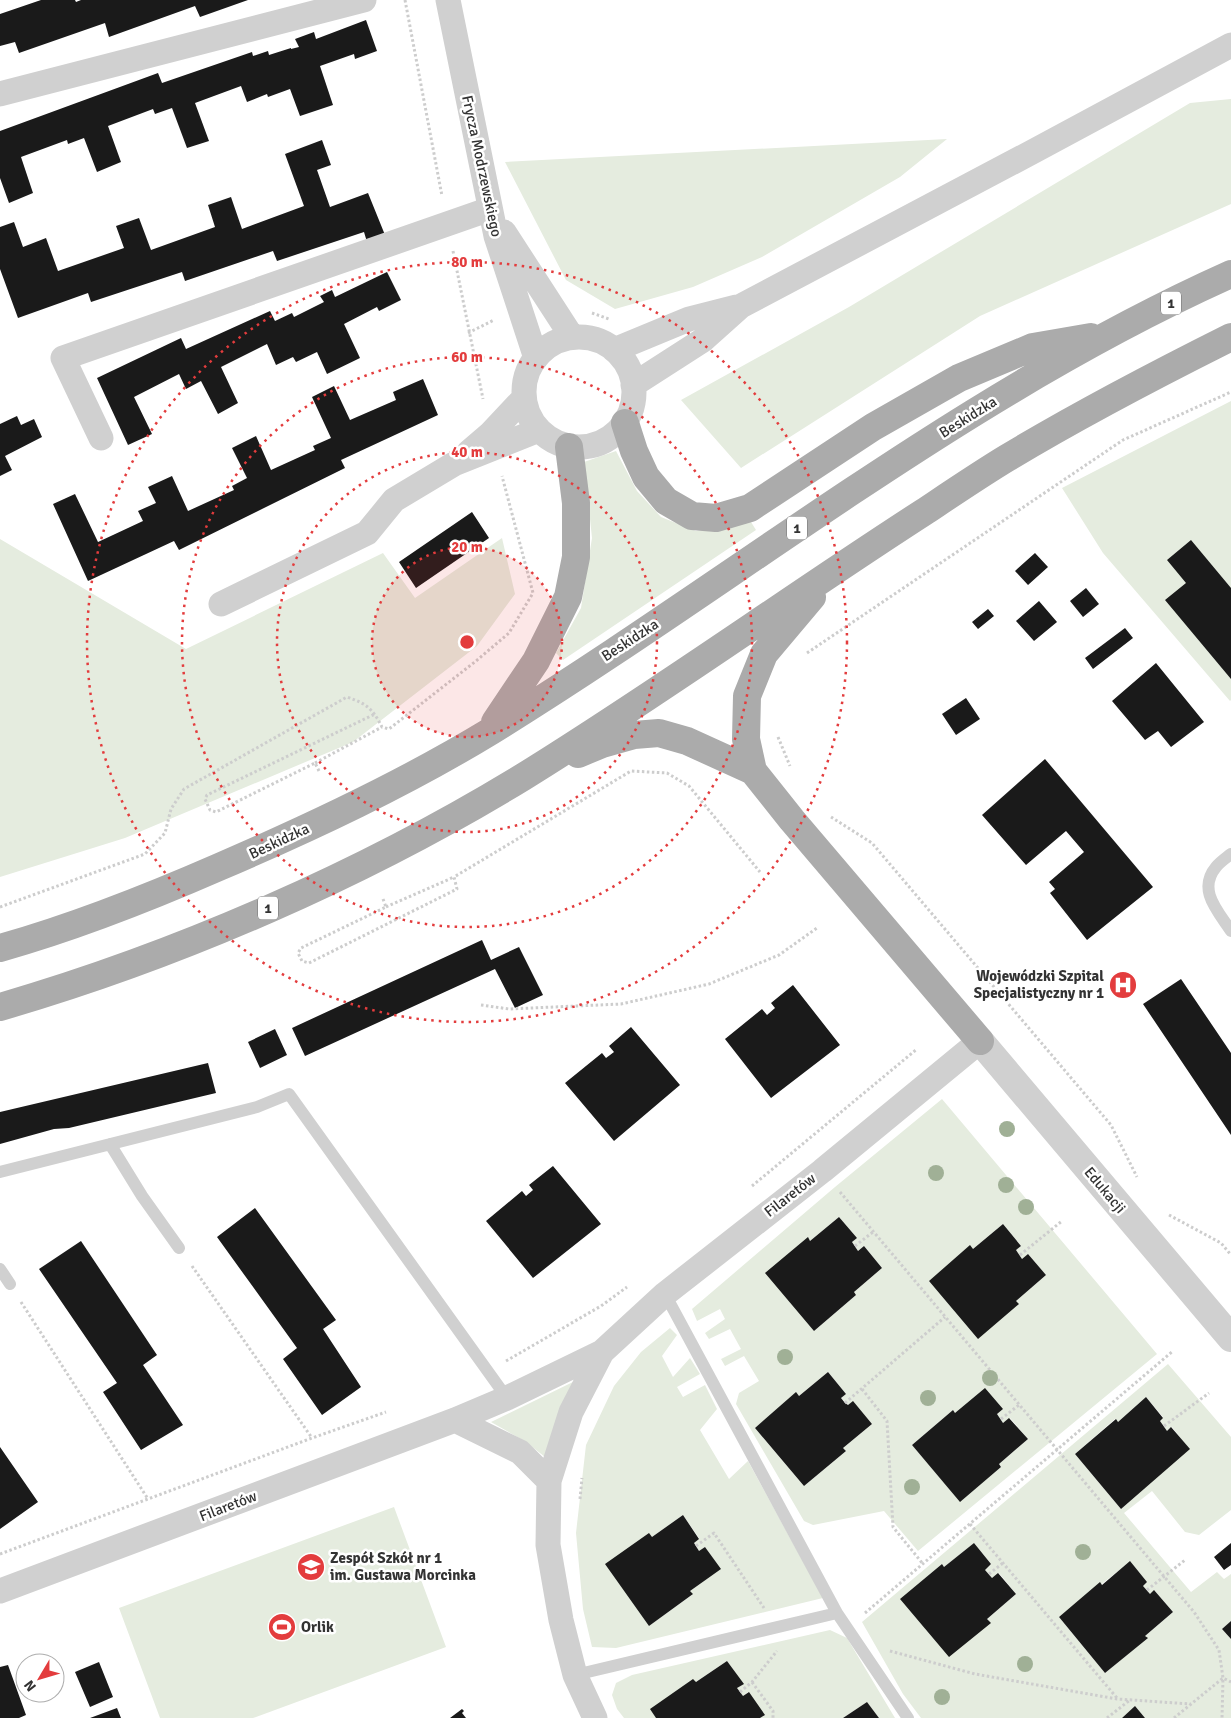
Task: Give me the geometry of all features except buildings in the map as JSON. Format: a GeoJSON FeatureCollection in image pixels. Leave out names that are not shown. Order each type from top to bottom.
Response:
{"type":"FeatureCollection","features":[{"type":"Feature","properties":{"kind":"main road","name":"Beskidzka"},"geometry":{"type":"LineString","coordinates":[[0,948],[27,941],[161,892],[280,841],[391,787],[489,732],[647,630],[826,508],[976,410],[1112,333],[1231,274]]}},
{"type":"Feature","properties":{"kind":"main road"},"geometry":{"type":"LineString","coordinates":[[625,423],[634,451],[646,478],[666,501],[692,516],[716,518],[750,508],[873,426],[959,378],[1033,347],[1112,333]]}},
{"type":"Feature","properties":{"kind":"main road","name":"1"},"geometry":{"type":"LineString","coordinates":[[0,1007],[45,994],[183,944],[306,892],[420,835],[521,778],[680,676],[834,570],[1006,458],[1142,381],[1231,337]]}},
{"type":"Feature","properties":{"kind":"main road"},"geometry":{"type":"LineString","coordinates":[[489,732],[536,661],[568,597],[576,557],[576,503],[569,447]]}},
{"type":"Feature","properties":{"kind":"main road"},"geometry":{"type":"LineString","coordinates":[[834,570],[764,654],[747,696],[746,739],[753,771],[792,820],[980,1041]]}},
{"type":"Feature","properties":{"kind":"main road"},"geometry":{"type":"LineString","coordinates":[[521,778],[602,744],[634,736],[659,733],[687,741],[753,771]]}},
{"type":"Feature","properties":{"kind":"street"},"geometry":{"type":"LineString","coordinates":[[0,94],[364,0]]}},
{"type":"Feature","properties":{"kind":"street","name":"Frycza Modrzewskiego"},"geometry":{"type":"LineString","coordinates":[[448,0],[496,236],[536,358]]}},
{"type":"Feature","properties":{"kind":"street"},"geometry":{"type":"LineString","coordinates":[[633,385],[702,340],[741,306],[1026,156],[1231,45]]}},
{"type":"Feature","properties":{"kind":"street"},"geometry":{"type":"LineString","coordinates":[[100,438],[63,358],[490,209],[572,338]]}},
{"type":"Feature","properties":{"kind":"street"},"geometry":{"type":"LineString","coordinates":[[614,350],[689,319],[741,306]]}},
{"type":"Feature","properties":{"kind":"street"},"geometry":{"type":"LineString","coordinates":[[572,338],[587,338],[601,342],[614,350],[630,372],[633,385],[634,398],[631,411],[625,423],[601,443],[586,447],[569,447],[552,441],[538,430],[528,415],[524,398],[524,384],[528,370],[536,358],[546,348],[558,341],[572,338]]}},
{"type":"Feature","properties":{"kind":"street"},"geometry":{"type":"LineString","coordinates":[[221,604],[368,533],[394,500],[454,464],[490,434],[524,398]]}},
{"type":"Feature","properties":{"kind":"street"},"geometry":{"type":"LineString","coordinates":[[454,464],[538,430]]}},
{"type":"Feature","properties":{"kind":"street","name":"Filaretów"},"geometry":{"type":"LineString","coordinates":[[0,1591],[455,1420],[507,1398],[602,1352],[664,1294],[822,1171],[980,1041]]}},
{"type":"Feature","properties":{"kind":"street","name":"Edukacji"},"geometry":{"type":"LineString","coordinates":[[980,1041],[1230,1335]]}},
{"type":"Feature","properties":{"kind":"street","name":"Filaretów"},"geometry":{"type":"LineString","coordinates":[[595,1718],[575,1675],[561,1620],[548,1545],[549,1480],[571,1412],[602,1352]]}},
{"type":"Feature","properties":{"kind":"street"},"geometry":{"type":"LineString","coordinates":[[455,1420],[520,1452],[549,1480]]}},
{"type":"Feature","properties":{"kind":"lane"},"geometry":{"type":"LineString","coordinates":[[1231,854],[1216,867],[1208,879],[1209,898],[1231,931]]}},
{"type":"Feature","properties":{"kind":"lane"},"geometry":{"type":"LineString","coordinates":[[0,1172],[257,1107],[289,1094],[507,1398]]}},
{"type":"Feature","properties":{"kind":"lane"},"geometry":{"type":"LineString","coordinates":[[110,1144],[142,1196],[179,1248]]}},
{"type":"Feature","properties":{"kind":"lane"},"geometry":{"type":"LineString","coordinates":[[0,1269],[10,1284]]}},
{"type":"Feature","properties":{"kind":"lane"},"geometry":{"type":"LineString","coordinates":[[664,1294],[837,1613],[908,1718]]}},
{"type":"Feature","properties":{"kind":"lane"},"geometry":{"type":"LineString","coordinates":[[575,1675],[837,1613]]}},
{"type":"Feature","properties":{"kind":"path"},"geometry":{"type":"LineString","coordinates":[[468,333],[520,308]]}},
{"type":"Feature","properties":{"kind":"path"},"geometry":{"type":"LineString","coordinates":[[590,313],[617,322]]}},
{"type":"Feature","properties":{"kind":"path"},"geometry":{"type":"LineString","coordinates":[[799,658],[1123,440],[1231,392]]}},
{"type":"Feature","properties":{"kind":"path"},"geometry":{"type":"LineString","coordinates":[[375,714],[207,795],[205,799],[210,810],[216,812],[315,763],[382,727],[389,729],[476,662],[509,633],[533,593],[500,470]]}},
{"type":"Feature","properties":{"kind":"path"},"geometry":{"type":"LineString","coordinates":[[0,907],[145,854],[165,833],[171,809],[184,789],[347,697],[362,703],[375,714],[382,727]]}},
{"type":"Feature","properties":{"kind":"path"},"geometry":{"type":"LineString","coordinates":[[778,736],[789,764],[795,772]]}},
{"type":"Feature","properties":{"kind":"path"},"geometry":{"type":"LineString","coordinates":[[315,763],[320,771]]}},
{"type":"Feature","properties":{"kind":"path"},"geometry":{"type":"LineString","coordinates":[[454,877],[457,889],[309,963],[302,961],[298,953],[301,948],[454,877],[631,771],[668,774],[689,786],[760,872]]}},
{"type":"Feature","properties":{"kind":"path"},"geometry":{"type":"LineString","coordinates":[[827,814],[872,843],[879,850],[1111,1125],[1140,1184]]}},
{"type":"Feature","properties":{"kind":"path"},"geometry":{"type":"LineString","coordinates":[[383,899],[386,907]]}},
{"type":"Feature","properties":{"kind":"path"},"geometry":{"type":"LineString","coordinates":[[481,1005],[509,1009],[620,1004],[709,984],[779,955],[817,928]]}},
{"type":"Feature","properties":{"kind":"path"},"geometry":{"type":"LineString","coordinates":[[822,1171],[1194,1612],[1220,1650],[1224,1678],[1222,1718]]}},
{"type":"Feature","properties":{"kind":"path"},"geometry":{"type":"LineString","coordinates":[[1166,1214],[1221,1243],[1231,1255]]}},
{"type":"Feature","properties":{"kind":"path"},"geometry":{"type":"LineString","coordinates":[[1020,1255],[1062,1220]]}},
{"type":"Feature","properties":{"kind":"path"},"geometry":{"type":"LineString","coordinates":[[855,1246],[873,1232]]}},
{"type":"Feature","properties":{"kind":"path"},"geometry":{"type":"LineString","coordinates":[[179,1248],[312,1438]]}},
{"type":"Feature","properties":{"kind":"path"},"geometry":{"type":"LineString","coordinates":[[10,1284],[148,1499]]}},
{"type":"Feature","properties":{"kind":"path"},"geometry":{"type":"LineString","coordinates":[[845,1403],[945,1317]]}},
{"type":"Feature","properties":{"kind":"path"},"geometry":{"type":"LineString","coordinates":[[847,1628],[1173,1351]]}},
{"type":"Feature","properties":{"kind":"path"},"geometry":{"type":"LineString","coordinates":[[862,1389],[887,1421],[893,1528],[922,1564]]}},
{"type":"Feature","properties":{"kind":"path"},"geometry":{"type":"LineString","coordinates":[[1164,1426],[1209,1393]]}},
{"type":"Feature","properties":{"kind":"path"},"geometry":{"type":"LineString","coordinates":[[1000,1419],[1019,1405]]}},
{"type":"Feature","properties":{"kind":"path"},"geometry":{"type":"LineString","coordinates":[[579,1504],[582,1474]]}},
{"type":"Feature","properties":{"kind":"path"},"geometry":{"type":"LineString","coordinates":[[970,1524],[1117,1699]]}},
{"type":"Feature","properties":{"kind":"path"},"geometry":{"type":"LineString","coordinates":[[696,1546],[714,1533],[777,1627]]}},
{"type":"Feature","properties":{"kind":"path"},"geometry":{"type":"LineString","coordinates":[[1147,1590],[1185,1560]]}},
{"type":"Feature","properties":{"kind":"path"},"geometry":{"type":"LineString","coordinates":[[989,1574],[1003,1563]]}},
{"type":"Feature","properties":{"kind":"path"},"geometry":{"type":"LineString","coordinates":[[740,1692],[752,1682],[801,1621]]}},
{"type":"Feature","properties":{"kind":"path"},"geometry":{"type":"LineString","coordinates":[[855,1639],[904,1655],[975,1674],[1117,1699],[1191,1704]]}},
{"type":"Feature","properties":{"kind":"path"},"geometry":{"type":"LineString","coordinates":[[1224,1678],[1231,1682]]}},
{"type":"Feature","properties":{"kind":"path"},"geometry":{"type":"LineString","coordinates":[[1174,1718],[1179,1716],[1224,1678]]}},
{"type":"Feature","properties":{"kind":"path"},"geometry":{"type":"LineString","coordinates":[[752,1682],[773,1711],[773,1718]]}},
{"type":"Feature","properties":{"kind":"path"},"geometry":{"type":"LineString","coordinates":[[1107,1718],[1130,1700]]}},
{"type":"Feature","properties":{"kind":"shaded area"},"geometry":{"type":"Polygon","coordinates":[[[1231,99],[1231,204],[980,316],[741,468],[681,400],[849,307],[1190,103],[1231,99]]]}},
{"type":"Feature","properties":{"kind":"shaded area"},"geometry":{"type":"Polygon","coordinates":[[[947,139],[900,177],[762,257],[693,287],[615,309],[566,280],[505,162],[947,139]]]}},
{"type":"Feature","properties":{"kind":"shaded area"},"geometry":{"type":"Polygon","coordinates":[[[1231,401],[1230,701],[1103,553],[1062,488],[1231,401]]]}},
{"type":"Feature","properties":{"kind":"shaded area"},"geometry":{"type":"Polygon","coordinates":[[[616,451],[637,491],[661,517],[696,531],[751,522],[756,530],[563,660],[556,653],[581,608],[592,538],[584,462],[616,451]]]}},
{"type":"Feature","properties":{"kind":"shaded area"},"geometry":{"type":"Polygon","coordinates":[[[502,538],[515,594],[477,646],[353,742],[125,838],[0,877],[0,539],[186,649],[383,553],[415,598],[502,538]]]}},
{"type":"Feature","properties":{"kind":"shaded area"},"geometry":{"type":"Polygon","coordinates":[[[942,1099],[1157,1354],[918,1551],[884,1511],[813,1525],[804,1521],[736,1404],[739,1393],[759,1381],[744,1356],[725,1366],[721,1359],[741,1349],[730,1329],[709,1339],[705,1333],[725,1319],[720,1309],[697,1321],[692,1309],[942,1099]],[[839,1217],[810,1241],[808,1238],[814,1331],[856,1295],[854,1292],[882,1268],[864,1246],[858,1251],[852,1242],[857,1238],[839,1217]],[[1003,1224],[929,1281],[1016,1301],[1046,1275],[1028,1254],[1022,1259],[1016,1250],[1021,1246],[1003,1224]],[[828,1372],[799,1396],[796,1393],[755,1428],[804,1486],[846,1451],[843,1448],[872,1424],[853,1402],[848,1405],[841,1398],[846,1394],[828,1372]],[[1003,1409],[955,1413],[953,1410],[912,1445],[960,1501],[1001,1467],[999,1464],[1028,1439],[1010,1418],[1003,1423],[997,1414],[1003,1409]]]}},
{"type":"Feature","properties":{"kind":"shaded area"},"geometry":{"type":"Polygon","coordinates":[[[670,1328],[677,1335],[662,1356],[673,1377],[690,1358],[700,1374],[677,1387],[683,1397],[705,1385],[717,1409],[700,1430],[729,1479],[748,1461],[823,1598],[616,1648],[592,1647],[583,1609],[576,1533],[586,1445],[614,1386],[641,1352],[670,1328]],[[683,1515],[652,1537],[649,1626],[692,1595],[690,1591],[720,1569],[705,1547],[699,1551],[694,1543],[699,1538],[683,1515]]]}},
{"type":"Feature","properties":{"kind":"shaded area"},"geometry":{"type":"Polygon","coordinates":[[[1168,1364],[1231,1437],[1231,1510],[1199,1535],[1185,1532],[1152,1491],[1124,1513],[1191,1592],[1217,1572],[1224,1579],[1231,1574],[1231,1621],[1222,1629],[1231,1639],[1231,1718],[1145,1718],[1135,1707],[1122,1718],[921,1718],[903,1694],[862,1622],[1168,1364]],[[1146,1397],[1118,1422],[1115,1419],[1075,1454],[1121,1509],[1189,1449],[1172,1427],[1167,1431],[1160,1421],[1163,1417],[1146,1397]],[[974,1543],[944,1567],[942,1564],[901,1599],[990,1623],[987,1619],[1016,1594],[999,1573],[992,1578],[985,1570],[991,1564],[974,1543]],[[1130,1562],[1059,1617],[1105,1673],[1147,1638],[1145,1636],[1173,1612],[1155,1591],[1150,1594],[1143,1586],[1147,1582],[1130,1562]]]}},
{"type":"Feature","properties":{"kind":"shaded area"},"geometry":{"type":"Polygon","coordinates":[[[577,1380],[545,1457],[526,1442],[491,1422],[577,1380]]]}},
{"type":"Feature","properties":{"kind":"shaded area","name":"Orlik"},"geometry":{"type":"Polygon","coordinates":[[[394,1507],[446,1647],[253,1718],[160,1718],[119,1608],[394,1507]]]}},
{"type":"Feature","properties":{"kind":"shaded area"},"geometry":{"type":"Polygon","coordinates":[[[830,1630],[847,1638],[895,1718],[879,1718],[867,1702],[843,1718],[760,1718],[764,1715],[748,1692],[743,1696],[737,1688],[743,1684],[727,1661],[696,1682],[656,1718],[624,1718],[617,1709],[612,1695],[616,1683],[632,1675],[830,1630]]]}},
{"type":"Feature","properties":{"kind":"place","name":"Wojewódzki Szpital Specjalistyczny nr 1"},"geometry":{"type":"Point","coordinates":[1123,985]}},
{"type":"Feature","properties":{"kind":"place","name":"Zespół Szkół nr 1 im. Gustawa Morcinka"},"geometry":{"type":"Point","coordinates":[311,1567]}},
{"type":"Feature","properties":{"kind":"place","name":"Orlik"},"geometry":{"type":"Point","coordinates":[282,1627]}}]}
